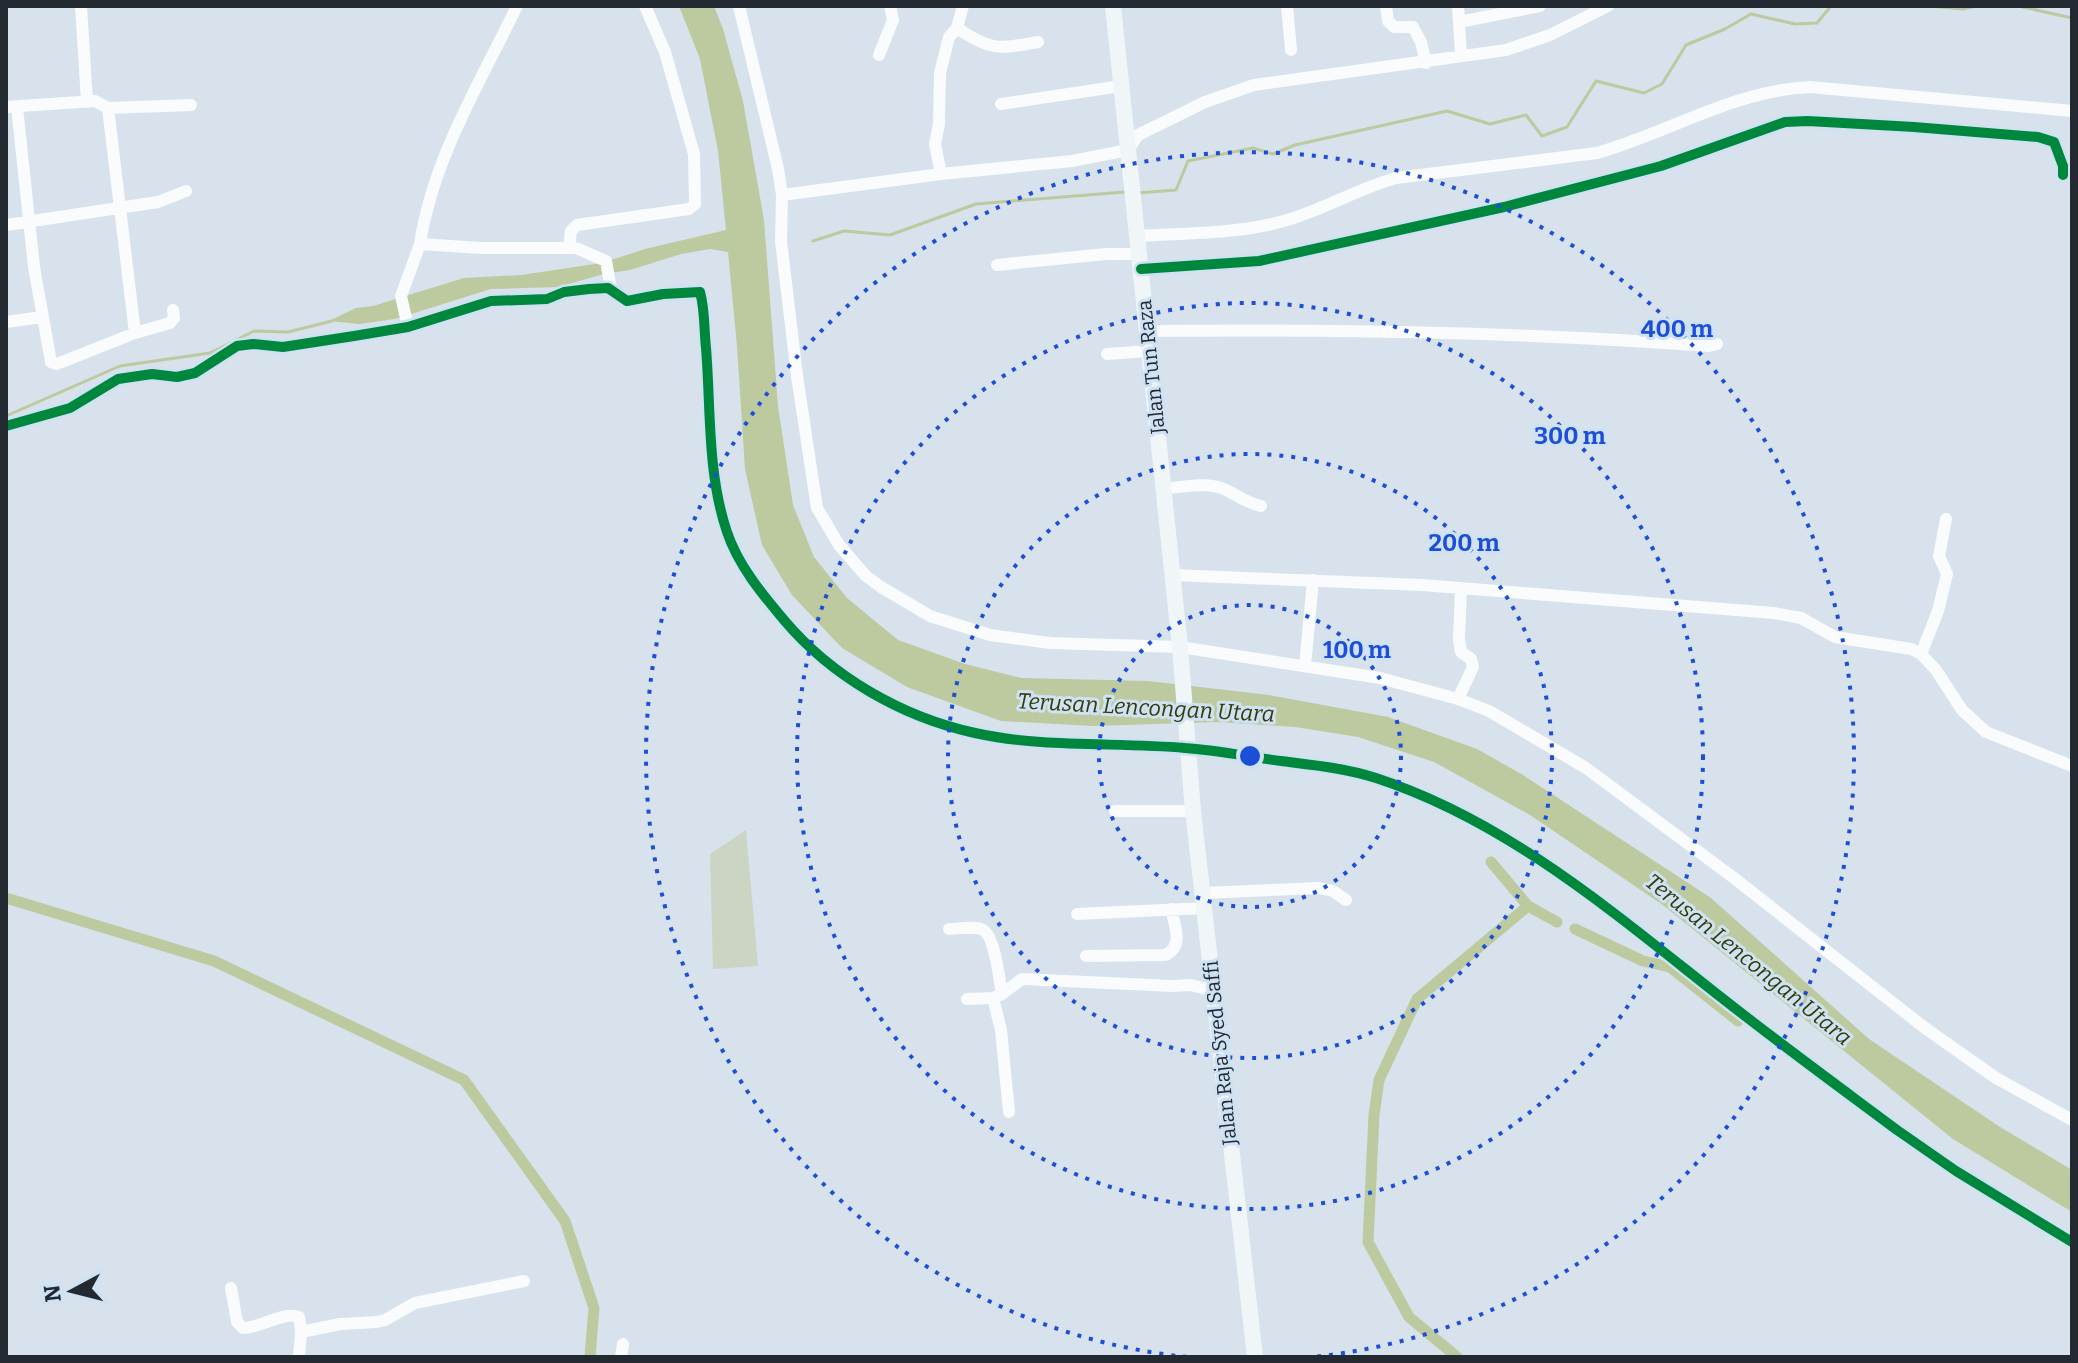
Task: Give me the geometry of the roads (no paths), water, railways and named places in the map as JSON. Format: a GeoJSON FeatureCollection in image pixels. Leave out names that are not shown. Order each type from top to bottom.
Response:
{"type":"FeatureCollection","features":[{"type":"Feature","properties":{"kind":"main road","name":"Jalan Tun Raza"},"geometry":{"type":"LineString","coordinates":[[1113,6],[1180,647],[1187,745]]}},
{"type":"Feature","properties":{"kind":"main road","name":"Jalan Raja Syed Saffi"},"geometry":{"type":"LineString","coordinates":[[1187,745],[1255,1357]]}},
{"type":"Feature","properties":{"kind":"street"},"geometry":{"type":"LineString","coordinates":[[81,6],[87,102]]}},
{"type":"Feature","properties":{"kind":"street"},"geometry":{"type":"LineString","coordinates":[[408,323],[401,296],[420,244],[433,183],[446,149],[517,6]]}},
{"type":"Feature","properties":{"kind":"street"},"geometry":{"type":"LineString","coordinates":[[569,248],[571,231],[577,225],[689,209],[695,204],[694,154],[665,52],[645,6]]}},
{"type":"Feature","properties":{"kind":"street"},"geometry":{"type":"LineString","coordinates":[[739,6],[782,195],[781,241],[814,492],[822,519],[866,576],[901,601],[930,616],[1006,638],[1050,643],[1180,647],[1380,678],[1458,699],[1489,711],[1586,768],[1734,878],[1925,1028],[1996,1078],[2072,1120]]}},
{"type":"Feature","properties":{"kind":"street"},"geometry":{"type":"LineString","coordinates":[[879,55],[893,20],[890,6]]}},
{"type":"Feature","properties":{"kind":"street"},"geometry":{"type":"LineString","coordinates":[[941,174],[935,144],[939,124],[940,73],[949,37],[957,28],[963,6]]}},
{"type":"Feature","properties":{"kind":"street"},"geometry":{"type":"LineString","coordinates":[[1287,6],[1291,50]]}},
{"type":"Feature","properties":{"kind":"street"},"geometry":{"type":"LineString","coordinates":[[1386,6],[1388,21],[1394,27],[1413,27],[1421,42],[1426,63]]}},
{"type":"Feature","properties":{"kind":"street"},"geometry":{"type":"LineString","coordinates":[[1458,6],[1461,56]]}},
{"type":"Feature","properties":{"kind":"street"},"geometry":{"type":"LineString","coordinates":[[1459,22],[1540,6]]}},
{"type":"Feature","properties":{"kind":"street"},"geometry":{"type":"LineString","coordinates":[[782,195],[1072,161],[1128,150],[1138,135],[1205,102],[1254,85],[1506,50],[1524,45],[1608,6]]}},
{"type":"Feature","properties":{"kind":"street"},"geometry":{"type":"LineString","coordinates":[[957,28],[982,44],[997,48],[1038,42]]}},
{"type":"Feature","properties":{"kind":"street"},"geometry":{"type":"LineString","coordinates":[[1001,104],[1121,86]]}},
{"type":"Feature","properties":{"kind":"street"},"geometry":{"type":"LineString","coordinates":[[1138,236],[1255,227],[1306,214],[1370,185],[1396,178],[1597,153],[1743,99],[1783,88],[1810,87],[2072,111]]}},
{"type":"Feature","properties":{"kind":"street"},"geometry":{"type":"LineString","coordinates":[[173,310],[174,318],[170,323],[135,333],[57,364],[51,362],[12,107],[95,101],[108,108],[191,105]]}},
{"type":"Feature","properties":{"kind":"street"},"geometry":{"type":"LineString","coordinates":[[108,108],[135,333]]}},
{"type":"Feature","properties":{"kind":"street"},"geometry":{"type":"LineString","coordinates":[[997,265],[1106,254],[1140,261],[1259,261],[1504,207],[1661,166],[1785,122],[1868,124],[2038,137],[2054,142],[2063,175]]}},
{"type":"Feature","properties":{"kind":"street"},"geometry":{"type":"LineString","coordinates":[[6,225],[158,202],[186,191]]}},
{"type":"Feature","properties":{"kind":"street"},"geometry":{"type":"LineString","coordinates":[[420,244],[585,250],[606,261],[610,283],[620,299],[627,301],[663,294],[702,294],[713,470],[728,536],[743,566],[763,595],[799,638],[834,668],[891,704],[976,733],[1037,741],[1187,745],[1337,768],[1376,778],[1487,829],[1550,866],[1932,1155],[2072,1242]]}},
{"type":"Feature","properties":{"kind":"street"},"geometry":{"type":"LineString","coordinates":[[6,426],[70,408],[118,379],[152,374],[177,377],[195,373],[237,346],[283,347],[408,323],[491,301],[525,301],[610,283]]}},
{"type":"Feature","properties":{"kind":"street"},"geometry":{"type":"LineString","coordinates":[[6,322],[42,317]]}},
{"type":"Feature","properties":{"kind":"street"},"geometry":{"type":"LineString","coordinates":[[1147,331],[1315,329],[1717,344]]}},
{"type":"Feature","properties":{"kind":"street"},"geometry":{"type":"LineString","coordinates":[[1107,354],[1149,351]]}},
{"type":"Feature","properties":{"kind":"street"},"geometry":{"type":"LineString","coordinates":[[1163,489],[1209,486],[1227,490],[1248,504],[1261,506]]}},
{"type":"Feature","properties":{"kind":"street"},"geometry":{"type":"LineString","coordinates":[[1921,654],[1938,611],[1947,574],[1939,556],[1946,519]]}},
{"type":"Feature","properties":{"kind":"street"},"geometry":{"type":"LineString","coordinates":[[1172,575],[1461,589],[1774,613],[1801,618],[1835,637],[1900,646],[1921,654],[1936,670],[1962,710],[1986,732],[2072,766]]}},
{"type":"Feature","properties":{"kind":"street"},"geometry":{"type":"LineString","coordinates":[[1305,666],[1313,580]]}},
{"type":"Feature","properties":{"kind":"street"},"geometry":{"type":"LineString","coordinates":[[1458,699],[1473,667],[1471,659],[1461,652],[1459,640],[1461,589]]}},
{"type":"Feature","properties":{"kind":"street"},"geometry":{"type":"LineString","coordinates":[[1115,811],[1193,811]]}},
{"type":"Feature","properties":{"kind":"street"},"geometry":{"type":"LineString","coordinates":[[1077,914],[1171,909],[1204,901],[1309,888],[1333,891],[1346,900]]}},
{"type":"Feature","properties":{"kind":"street"},"geometry":{"type":"LineString","coordinates":[[1086,956],[1165,955],[1173,952],[1177,937],[1171,909]]}},
{"type":"Feature","properties":{"kind":"street"},"geometry":{"type":"LineString","coordinates":[[949,929],[979,928],[987,933],[993,947],[1009,1112]]}},
{"type":"Feature","properties":{"kind":"street"},"geometry":{"type":"LineString","coordinates":[[967,999],[997,996],[1022,979],[1191,985],[1214,991]]}},
{"type":"Feature","properties":{"kind":"street"},"geometry":{"type":"LineString","coordinates":[[301,1332],[340,1324],[385,1320],[415,1303],[524,1281]]}},
{"type":"Feature","properties":{"kind":"street"},"geometry":{"type":"LineString","coordinates":[[231,1288],[240,1325],[257,1327],[288,1314],[299,1317],[299,1357]]}},
{"type":"Feature","properties":{"kind":"water","name":"Terusan Lencongan Utara"},"geometry":{"type":"Polygon","coordinates":[[[679,6],[714,6],[723,29],[743,101],[764,220],[778,406],[793,505],[814,557],[847,598],[898,640],[965,664],[1021,678],[1148,681],[1269,695],[1388,717],[1477,749],[1523,775],[1711,898],[1869,1039],[2000,1127],[2072,1170],[2072,1212],[1953,1139],[1663,905],[1530,815],[1434,762],[1358,737],[1295,727],[1217,722],[1094,726],[1001,721],[907,687],[842,648],[792,595],[762,545],[745,469],[728,252],[710,249],[681,254],[558,287],[491,289],[395,319],[359,324],[329,321],[356,308],[373,306],[464,278],[521,275],[602,263],[645,249],[726,230],[718,151],[700,59],[679,6]]]}},
{"type":"Feature","properties":{"kind":"waterway"},"geometry":{"type":"LineString","coordinates":[[1137,193],[1176,190],[1188,161],[1253,148],[1273,154],[1295,145],[1447,111],[1490,124],[1526,115],[1542,136],[1567,127],[1596,81],[1644,93],[1662,84],[1686,45],[1751,14],[1795,24],[1817,23],[1831,6]]}},
{"type":"Feature","properties":{"kind":"waterway"},"geometry":{"type":"LineString","coordinates":[[1929,6],[1963,9],[1977,6]]}},
{"type":"Feature","properties":{"kind":"waterway"},"geometry":{"type":"LineString","coordinates":[[2018,6],[2072,18]]}},
{"type":"Feature","properties":{"kind":"waterway"},"geometry":{"type":"LineString","coordinates":[[813,241],[844,231],[890,235],[976,204],[1125,192]]}},
{"type":"Feature","properties":{"kind":"waterway"},"geometry":{"type":"LineString","coordinates":[[6,416],[120,366],[210,353],[254,331],[288,332],[332,321]]}},
{"type":"Feature","properties":{"kind":"waterway"},"geometry":{"type":"LineString","coordinates":[[1491,862],[1528,906]]}},
{"type":"Feature","properties":{"kind":"waterway"},"geometry":{"type":"LineString","coordinates":[[6,898],[214,961],[464,1080],[565,1221],[594,1308],[590,1357]]}},
{"type":"Feature","properties":{"kind":"waterway"},"geometry":{"type":"LineString","coordinates":[[1457,1357],[1409,1317],[1368,1242],[1374,1115],[1379,1080],[1417,999],[1528,906],[1557,922]]}},
{"type":"Feature","properties":{"kind":"waterway"},"geometry":{"type":"LineString","coordinates":[[1575,929],[1643,961],[1670,967],[1738,1021]]}}]}
